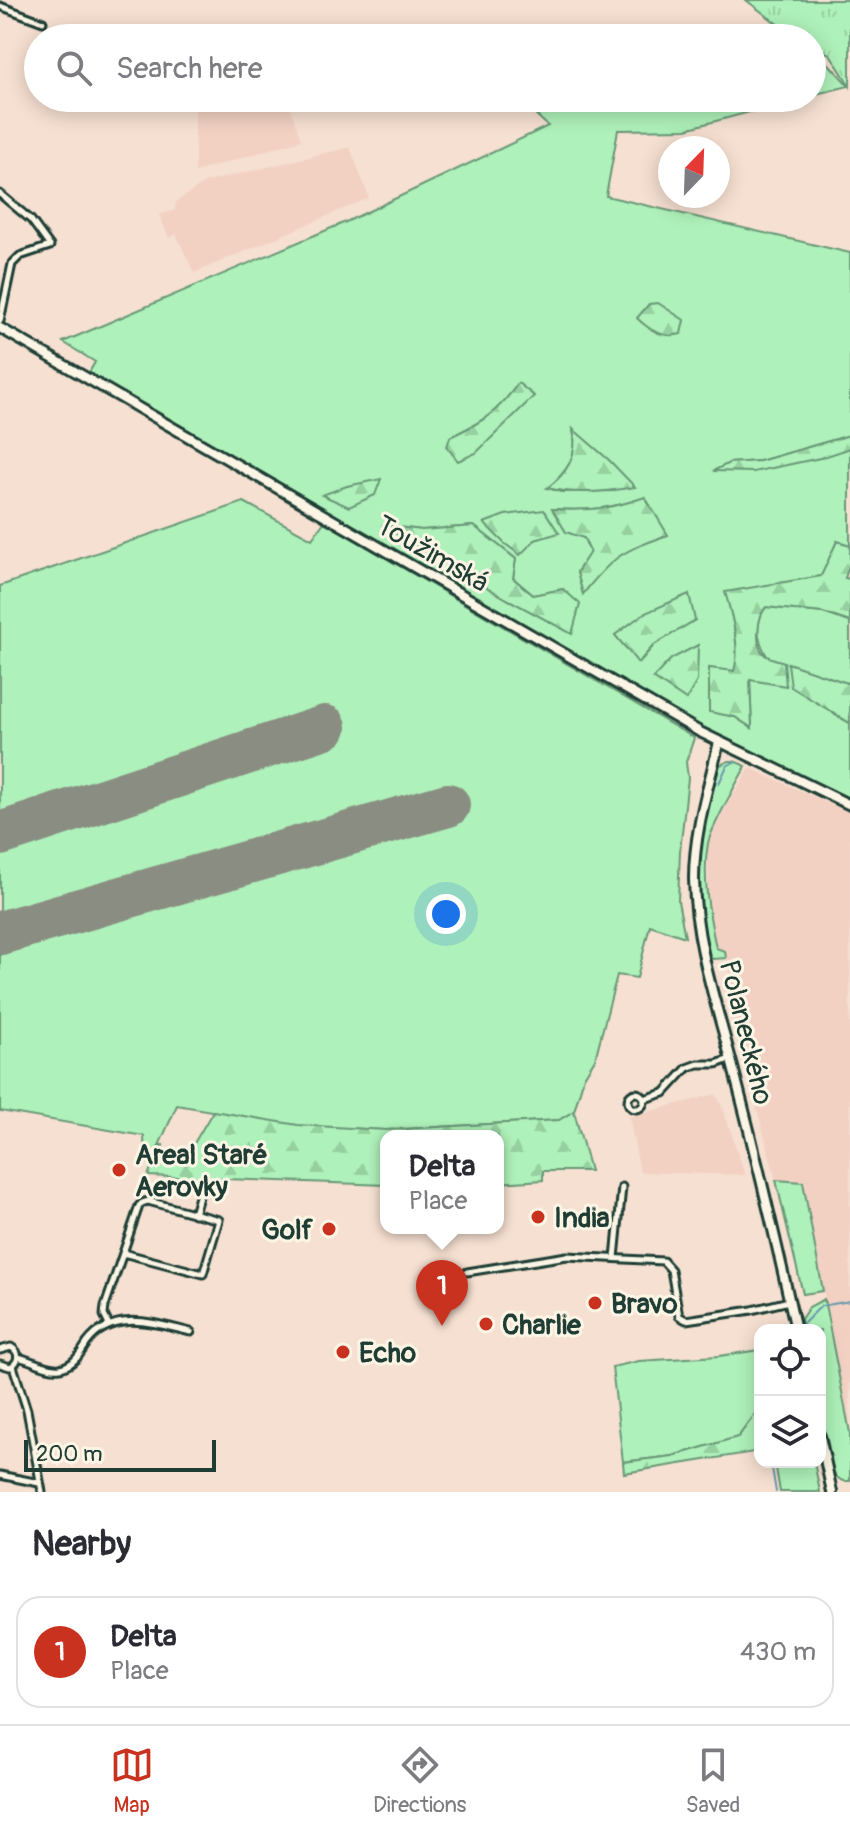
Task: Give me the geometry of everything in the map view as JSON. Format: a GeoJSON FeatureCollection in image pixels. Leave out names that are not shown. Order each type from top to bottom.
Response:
{"type":"FeatureCollection","features":[{"type":"Feature","properties":{"kind":"street"},"geometry":{"type":"LineString","coordinates":[[0,6],[43,22]]}},
{"type":"Feature","properties":{"kind":"street"},"geometry":{"type":"LineString","coordinates":[[0,194],[31,220],[50,246],[20,256],[12,264],[0,321]]}},
{"type":"Feature","properties":{"kind":"street","name":"Toužimská"},"geometry":{"type":"LineString","coordinates":[[0,328],[719,742],[850,805]]}},
{"type":"Feature","properties":{"kind":"street","name":"Polaneckého"},"geometry":{"type":"LineString","coordinates":[[719,742],[701,811],[694,881],[700,935],[795,1324]]}},
{"type":"Feature","properties":{"kind":"street"},"geometry":{"type":"LineString","coordinates":[[644,1099],[664,1093],[687,1068],[698,1064],[716,1064],[731,1058]]}},
{"type":"Feature","properties":{"kind":"street"},"geometry":{"type":"LineString","coordinates":[[194,1214],[204,1179]]}},
{"type":"Feature","properties":{"kind":"street"},"geometry":{"type":"LineString","coordinates":[[615,1258],[622,1187]]}},
{"type":"Feature","properties":{"kind":"street"},"geometry":{"type":"LineString","coordinates":[[109,1325],[104,1315],[105,1306],[123,1253],[142,1203],[148,1201],[219,1220],[203,1274],[123,1253]]}},
{"type":"Feature","properties":{"kind":"street"},"geometry":{"type":"LineString","coordinates":[[467,1272],[567,1256],[649,1259],[663,1261],[671,1270],[679,1316],[686,1320],[790,1301]]}},
{"type":"Feature","properties":{"kind":"street"},"geometry":{"type":"LineString","coordinates":[[18,1357],[57,1369],[73,1362],[96,1333],[109,1325],[141,1321],[191,1332]]}},
{"type":"Feature","properties":{"kind":"street"},"geometry":{"type":"LineString","coordinates":[[0,1350],[11,1347],[18,1357],[13,1366],[27,1410],[42,1492]]}},
{"type":"Feature","properties":{"kind":"street"},"geometry":{"type":"LineString","coordinates":[[0,1364],[13,1366]]}},
{"type":"Feature","properties":{"kind":"street"},"geometry":{"type":"LineString","coordinates":[[826,1464],[832,1492]]}},
{"type":"Feature","properties":{"kind":"street"},"geometry":{"type":"LineString","coordinates":[[0,1475],[39,1483]]}},
{"type":"Feature","properties":{"kind":"shaded area"},"geometry":{"type":"Polygon","coordinates":[[[195,112],[292,112],[301,140],[195,172],[195,112]]]}},
{"type":"Feature","properties":{"kind":"shaded area"},"geometry":{"type":"Polygon","coordinates":[[[350,147],[369,198],[194,273],[176,234],[169,238],[159,215],[175,210],[176,202],[206,182],[350,147]]]}},
{"type":"Feature","properties":{"kind":"shaded area"},"geometry":{"type":"Polygon","coordinates":[[[750,768],[850,813],[850,1432],[803,1182],[776,1180],[724,984],[732,978],[725,951],[716,948],[712,926],[708,895],[708,842],[750,768]]]}},
{"type":"Feature","properties":{"kind":"shaded area"},"geometry":{"type":"Polygon","coordinates":[[[716,1094],[745,1175],[640,1172],[629,1117],[716,1094]]]}},
{"type":"Feature","properties":{"kind":"green space"},"geometry":{"type":"Polygon","coordinates":[[[746,0],[850,0],[850,86],[826,52],[826,24],[778,24],[746,0]]]}},
{"type":"Feature","properties":{"kind":"green space"},"geometry":{"type":"Polygon","coordinates":[[[826,63],[829,64],[849,86],[826,92],[826,63]]]}},
{"type":"Feature","properties":{"kind":"green space"},"geometry":{"type":"Polygon","coordinates":[[[750,112],[686,129],[618,130],[606,196],[850,253],[850,435],[760,461],[729,463],[820,458],[850,448],[850,545],[837,541],[822,576],[726,593],[736,642],[735,671],[709,669],[709,711],[735,717],[752,728],[750,679],[786,685],[762,648],[759,637],[760,617],[766,607],[823,613],[850,622],[850,684],[788,664],[835,715],[850,723],[850,802],[704,729],[87,376],[95,362],[63,342],[348,221],[548,126],[535,114],[750,112]],[[518,383],[488,416],[450,437],[503,425],[533,395],[518,383]],[[573,431],[575,440],[570,463],[548,488],[561,492],[614,491],[573,431]],[[645,498],[599,508],[553,509],[566,532],[584,538],[590,553],[577,572],[583,594],[606,565],[628,549],[667,535],[645,498]],[[384,526],[507,599],[572,633],[563,589],[533,595],[513,578],[516,559],[474,526],[422,530],[384,526]],[[695,620],[615,635],[639,663],[654,645],[695,620]]]}},
{"type":"Feature","properties":{"kind":"green space"},"geometry":{"type":"Polygon","coordinates":[[[658,303],[684,320],[681,334],[657,332],[637,318],[649,304],[658,303]]]}},
{"type":"Feature","properties":{"kind":"green space"},"geometry":{"type":"Polygon","coordinates":[[[518,383],[534,396],[476,453],[458,461],[447,447],[450,437],[488,416],[518,383]]]}},
{"type":"Feature","properties":{"kind":"green space"},"geometry":{"type":"Polygon","coordinates":[[[573,429],[635,487],[591,492],[547,488],[570,463],[574,447],[573,429]]]}},
{"type":"Feature","properties":{"kind":"green space"},"geometry":{"type":"Polygon","coordinates":[[[850,435],[850,448],[820,458],[753,472],[713,471],[729,463],[760,461],[850,435]]]}},
{"type":"Feature","properties":{"kind":"green space"},"geometry":{"type":"Polygon","coordinates":[[[381,479],[375,495],[349,507],[322,495],[347,486],[381,479]]]}},
{"type":"Feature","properties":{"kind":"green space"},"geometry":{"type":"Polygon","coordinates":[[[645,497],[668,535],[620,556],[583,594],[577,572],[590,552],[584,538],[566,532],[552,509],[599,508],[645,497]]]}},
{"type":"Feature","properties":{"kind":"green space"},"geometry":{"type":"Polygon","coordinates":[[[244,502],[312,539],[324,522],[694,738],[686,762],[688,778],[680,851],[678,901],[685,937],[650,925],[637,978],[617,975],[595,1059],[584,1077],[574,1111],[559,1120],[386,1130],[298,1126],[177,1105],[151,1164],[145,1161],[144,1136],[0,1111],[0,586],[244,502]]]}},
{"type":"Feature","properties":{"kind":"green space"},"geometry":{"type":"Polygon","coordinates":[[[544,510],[559,533],[535,540],[520,555],[484,523],[505,515],[544,510]]]}},
{"type":"Feature","properties":{"kind":"green space"},"geometry":{"type":"Polygon","coordinates":[[[382,525],[422,530],[474,526],[516,559],[513,578],[533,595],[563,589],[580,604],[572,634],[507,599],[382,525]]]}},
{"type":"Feature","properties":{"kind":"green space"},"geometry":{"type":"Polygon","coordinates":[[[837,541],[850,545],[850,563],[845,578],[850,579],[850,622],[823,613],[766,607],[759,623],[759,644],[766,655],[784,662],[786,686],[750,680],[752,728],[735,717],[709,712],[709,668],[734,671],[736,662],[735,632],[725,592],[821,576],[837,541]]]}},
{"type":"Feature","properties":{"kind":"green space"},"geometry":{"type":"Polygon","coordinates":[[[689,594],[695,620],[654,645],[638,663],[615,635],[643,614],[689,594]]]}},
{"type":"Feature","properties":{"kind":"green space"},"geometry":{"type":"Polygon","coordinates":[[[698,645],[697,681],[686,700],[653,678],[671,659],[698,645]]]}},
{"type":"Feature","properties":{"kind":"green space"},"geometry":{"type":"Polygon","coordinates":[[[788,663],[850,684],[850,723],[791,687],[788,663]]]}},
{"type":"Feature","properties":{"kind":"green space"},"geometry":{"type":"Polygon","coordinates":[[[729,761],[746,766],[708,843],[706,882],[709,909],[716,948],[725,951],[726,958],[713,959],[709,956],[701,909],[698,878],[700,846],[720,765],[729,761]]]}},
{"type":"Feature","properties":{"kind":"green space"},"geometry":{"type":"Polygon","coordinates":[[[213,1111],[298,1125],[386,1130],[380,1130],[380,1185],[148,1176],[160,1145],[171,1156],[177,1156],[193,1145],[213,1111]]]}},
{"type":"Feature","properties":{"kind":"green space"},"geometry":{"type":"Polygon","coordinates":[[[574,1111],[590,1171],[543,1171],[543,1180],[504,1183],[504,1130],[386,1130],[559,1120],[574,1111]]]}},
{"type":"Feature","properties":{"kind":"green space"},"geometry":{"type":"Polygon","coordinates":[[[776,1180],[803,1182],[823,1291],[803,1294],[776,1180]]]}},
{"type":"Feature","properties":{"kind":"green space"},"geometry":{"type":"Polygon","coordinates":[[[824,1299],[850,1433],[850,1481],[838,1478],[831,1468],[827,1452],[826,1324],[802,1324],[801,1319],[809,1307],[824,1299]]]}},
{"type":"Feature","properties":{"kind":"green space"},"geometry":{"type":"Polygon","coordinates":[[[754,1351],[754,1416],[738,1437],[673,1456],[623,1462],[612,1367],[639,1361],[754,1351]]]}},
{"type":"Feature","properties":{"kind":"green space"},"geometry":{"type":"Polygon","coordinates":[[[754,1416],[754,1452],[624,1473],[623,1462],[673,1456],[738,1437],[754,1416]]]}},
{"type":"Feature","properties":{"kind":"green space"},"geometry":{"type":"Polygon","coordinates":[[[776,1468],[815,1468],[820,1492],[780,1492],[776,1468]]]}},
{"type":"Feature","properties":{"kind":"waterway"},"geometry":{"type":"LineString","coordinates":[[719,783],[727,766],[734,762]]}},
{"type":"Feature","properties":{"kind":"waterway"},"geometry":{"type":"LineString","coordinates":[[803,1324],[821,1306],[850,1301]]}},
{"type":"Feature","properties":{"kind":"waterway"},"geometry":{"type":"LineString","coordinates":[[772,1468],[776,1492]]}},
{"type":"Feature","properties":{"kind":"runway"},"geometry":{"type":"LineString","coordinates":[[0,834],[325,727]]}},
{"type":"Feature","properties":{"kind":"runway"},"geometry":{"type":"LineString","coordinates":[[0,933],[448,805]]}},
{"type":"Feature","properties":{"kind":"place","name":"Areal Staré Aerovky"},"geometry":{"type":"Point","coordinates":[119,1170]}},
{"type":"Feature","properties":{"kind":"place","name":"India"},"geometry":{"type":"Point","coordinates":[538,1217]}},
{"type":"Feature","properties":{"kind":"place","name":"Golf"},"geometry":{"type":"Point","coordinates":[329,1229]}},
{"type":"Feature","properties":{"kind":"place","name":"Bravo"},"geometry":{"type":"Point","coordinates":[595,1303]}},
{"type":"Feature","properties":{"kind":"place","name":"Charlie"},"geometry":{"type":"Point","coordinates":[486,1324]}},
{"type":"Feature","properties":{"kind":"place","name":"Delta"},"geometry":{"type":"Point","coordinates":[442,1326]}},
{"type":"Feature","properties":{"kind":"place","name":"Echo"},"geometry":{"type":"Point","coordinates":[343,1352]}}]}
